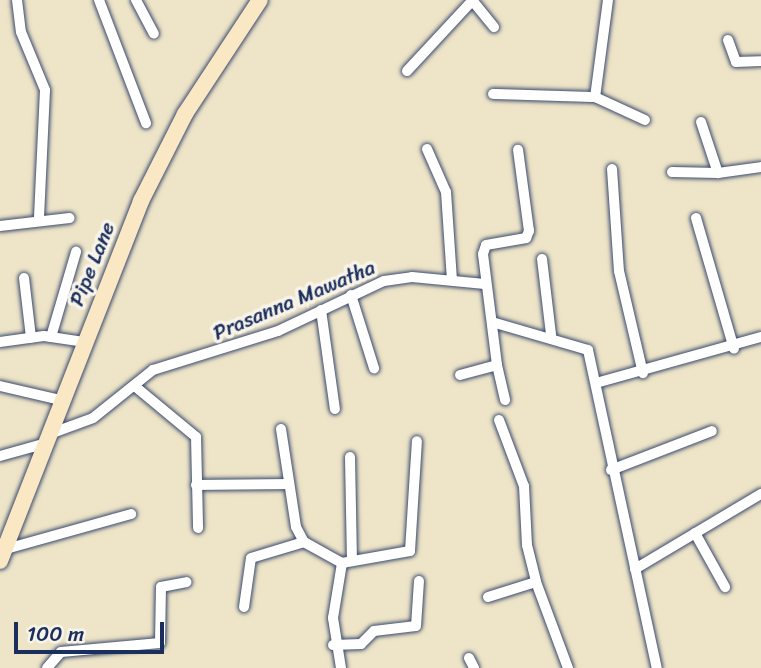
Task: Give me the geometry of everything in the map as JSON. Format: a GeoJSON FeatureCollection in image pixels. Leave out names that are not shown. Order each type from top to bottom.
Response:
{"type":"FeatureCollection","features":[{"type":"Feature","properties":{"kind":"street"},"geometry":{"type":"LineString","coordinates":[[17,0],[21,32],[45,90],[39,219]]}},
{"type":"Feature","properties":{"kind":"street"},"geometry":{"type":"LineString","coordinates":[[99,0],[146,123]]}},
{"type":"Feature","properties":{"kind":"street"},"geometry":{"type":"LineString","coordinates":[[136,0],[154,34]]}},
{"type":"Feature","properties":{"kind":"street","name":"Pipe Lane"},"geometry":{"type":"LineString","coordinates":[[3,555],[53,437],[84,341],[121,244],[185,114],[260,0]]}},
{"type":"Feature","properties":{"kind":"street"},"geometry":{"type":"LineString","coordinates":[[407,71],[472,0],[494,27]]}},
{"type":"Feature","properties":{"kind":"street"},"geometry":{"type":"LineString","coordinates":[[595,97],[608,0]]}},
{"type":"Feature","properties":{"kind":"street"},"geometry":{"type":"LineString","coordinates":[[728,40],[736,62],[761,61]]}},
{"type":"Feature","properties":{"kind":"street"},"geometry":{"type":"LineString","coordinates":[[493,94],[595,97],[645,120]]}},
{"type":"Feature","properties":{"kind":"street"},"geometry":{"type":"LineString","coordinates":[[701,122],[718,173]]}},
{"type":"Feature","properties":{"kind":"street"},"geometry":{"type":"LineString","coordinates":[[427,149],[446,192],[452,279]]}},
{"type":"Feature","properties":{"kind":"street"},"geometry":{"type":"LineString","coordinates":[[505,400],[485,284],[486,246],[526,238],[529,231],[518,150]]}},
{"type":"Feature","properties":{"kind":"street"},"geometry":{"type":"LineString","coordinates":[[672,172],[718,173],[761,167]]}},
{"type":"Feature","properties":{"kind":"street"},"geometry":{"type":"LineString","coordinates":[[612,169],[620,271],[643,373]]}},
{"type":"Feature","properties":{"kind":"street"},"geometry":{"type":"LineString","coordinates":[[0,226],[39,219],[70,218]]}},
{"type":"Feature","properties":{"kind":"street"},"geometry":{"type":"LineString","coordinates":[[696,218],[734,349]]}},
{"type":"Feature","properties":{"kind":"street"},"geometry":{"type":"LineString","coordinates":[[51,337],[76,252]]}},
{"type":"Feature","properties":{"kind":"street"},"geometry":{"type":"LineString","coordinates":[[542,259],[551,335]]}},
{"type":"Feature","properties":{"kind":"street"},"geometry":{"type":"LineString","coordinates":[[24,278],[31,338]]}},
{"type":"Feature","properties":{"kind":"street","name":"Prasanna Mawatha"},"geometry":{"type":"LineString","coordinates":[[0,456],[53,437],[93,418],[164,366],[218,354],[384,281],[452,279],[485,284]]}},
{"type":"Feature","properties":{"kind":"street"},"geometry":{"type":"LineString","coordinates":[[351,295],[373,368]]}},
{"type":"Feature","properties":{"kind":"street"},"geometry":{"type":"LineString","coordinates":[[321,310],[335,409]]}},
{"type":"Feature","properties":{"kind":"street"},"geometry":{"type":"LineString","coordinates":[[492,322],[551,335],[588,350],[611,470],[657,668]]}},
{"type":"Feature","properties":{"kind":"street"},"geometry":{"type":"LineString","coordinates":[[0,342],[51,337],[84,341]]}},
{"type":"Feature","properties":{"kind":"street"},"geometry":{"type":"LineString","coordinates":[[596,383],[734,349],[761,337]]}},
{"type":"Feature","properties":{"kind":"street"},"geometry":{"type":"LineString","coordinates":[[460,375],[497,365]]}},
{"type":"Feature","properties":{"kind":"street"},"geometry":{"type":"LineString","coordinates":[[0,386],[65,401]]}},
{"type":"Feature","properties":{"kind":"street"},"geometry":{"type":"LineString","coordinates":[[137,388],[194,432],[198,528]]}},
{"type":"Feature","properties":{"kind":"street"},"geometry":{"type":"LineString","coordinates":[[499,420],[524,486],[527,545],[536,582],[568,668]]}},
{"type":"Feature","properties":{"kind":"street"},"geometry":{"type":"LineString","coordinates":[[281,429],[286,484],[304,542]]}},
{"type":"Feature","properties":{"kind":"street"},"geometry":{"type":"LineString","coordinates":[[611,470],[712,432]]}},
{"type":"Feature","properties":{"kind":"street"},"geometry":{"type":"LineString","coordinates":[[244,607],[251,558],[304,542],[347,561],[410,551],[416,441]]}},
{"type":"Feature","properties":{"kind":"street"},"geometry":{"type":"LineString","coordinates":[[341,668],[333,645],[347,561],[350,457]]}},
{"type":"Feature","properties":{"kind":"street"},"geometry":{"type":"LineString","coordinates":[[195,485],[286,484]]}},
{"type":"Feature","properties":{"kind":"street"},"geometry":{"type":"LineString","coordinates":[[635,569],[761,495]]}},
{"type":"Feature","properties":{"kind":"street"},"geometry":{"type":"LineString","coordinates":[[3,555],[131,514]]}},
{"type":"Feature","properties":{"kind":"street"},"geometry":{"type":"LineString","coordinates":[[695,533],[725,587]]}},
{"type":"Feature","properties":{"kind":"street"},"geometry":{"type":"LineString","coordinates":[[333,645],[361,644],[374,631],[416,626],[419,581]]}},
{"type":"Feature","properties":{"kind":"street"},"geometry":{"type":"LineString","coordinates":[[47,668],[61,652],[160,643],[161,587],[187,582]]}},
{"type":"Feature","properties":{"kind":"street"},"geometry":{"type":"LineString","coordinates":[[488,597],[536,582]]}}]}
